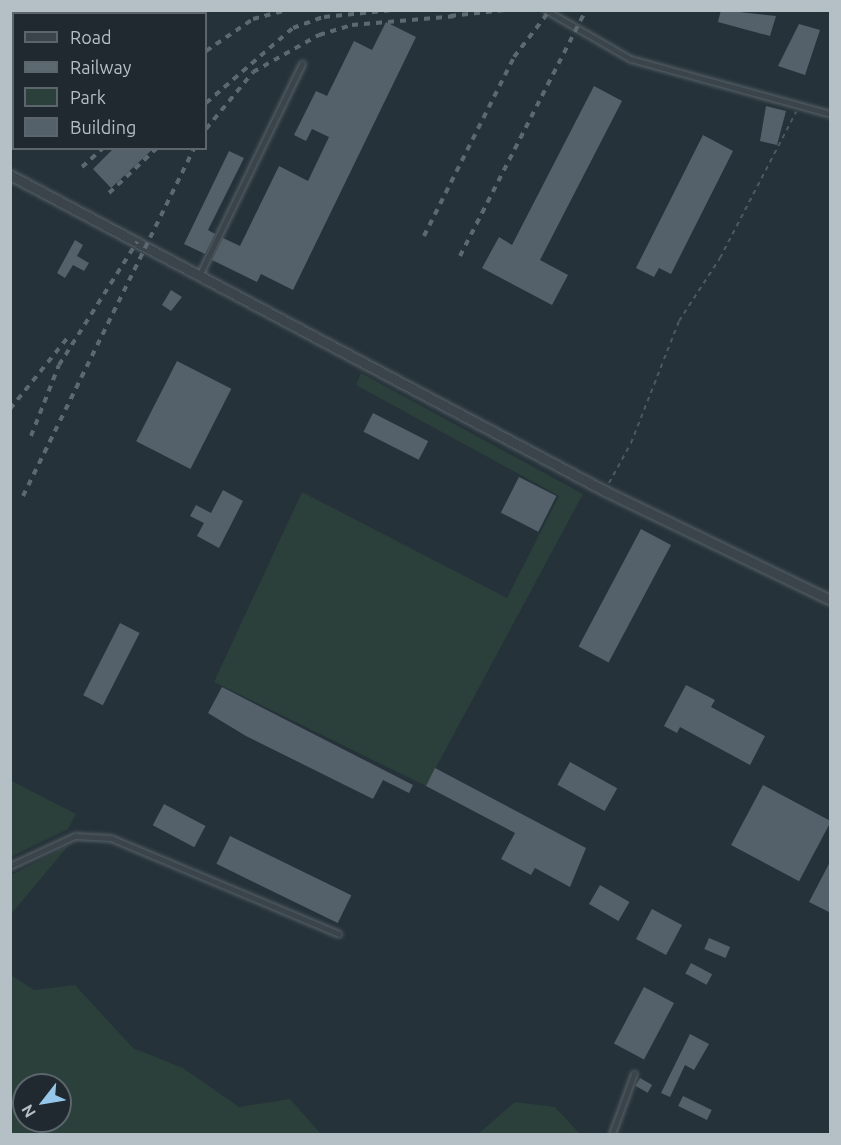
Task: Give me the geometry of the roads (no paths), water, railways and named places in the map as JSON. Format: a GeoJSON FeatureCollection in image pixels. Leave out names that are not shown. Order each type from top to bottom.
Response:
{"type":"FeatureCollection","features":[{"type":"Feature","properties":{"kind":"street"},"geometry":{"type":"LineString","coordinates":[[10,175],[604,491],[831,600]]}},
{"type":"Feature","properties":{"kind":"lane"},"geometry":{"type":"LineString","coordinates":[[546,10],[631,59],[831,114]]}},
{"type":"Feature","properties":{"kind":"lane"},"geometry":{"type":"LineString","coordinates":[[199,276],[302,64]]}},
{"type":"Feature","properties":{"kind":"lane"},"geometry":{"type":"LineString","coordinates":[[10,866],[75,836],[111,838],[339,934]]}},
{"type":"Feature","properties":{"kind":"lane"},"geometry":{"type":"LineString","coordinates":[[612,1134],[634,1074]]}},
{"type":"Feature","properties":{"kind":"railway"},"geometry":{"type":"LineString","coordinates":[[207,50],[253,19],[286,10]]}},
{"type":"Feature","properties":{"kind":"railway"},"geometry":{"type":"LineString","coordinates":[[207,102],[293,28],[324,17],[393,10]]}},
{"type":"Feature","properties":{"kind":"railway"},"geometry":{"type":"LineString","coordinates":[[450,16],[505,10]]}},
{"type":"Feature","properties":{"kind":"railway"},"geometry":{"type":"LineString","coordinates":[[424,236],[514,57],[550,10]]}},
{"type":"Feature","properties":{"kind":"railway"},"geometry":{"type":"LineString","coordinates":[[460,256],[586,10]]}},
{"type":"Feature","properties":{"kind":"railway"},"geometry":{"type":"LineString","coordinates":[[207,128],[253,72],[319,35],[352,25],[458,16]]}},
{"type":"Feature","properties":{"kind":"railway"},"geometry":{"type":"LineString","coordinates":[[82,167],[101,150]]}},
{"type":"Feature","properties":{"kind":"railway"},"geometry":{"type":"LineString","coordinates":[[109,193],[155,150]]}},
{"type":"Feature","properties":{"kind":"railway"},"geometry":{"type":"LineString","coordinates":[[23,496],[193,150]]}},
{"type":"Feature","properties":{"kind":"railway"},"geometry":{"type":"LineString","coordinates":[[31,436],[59,365],[137,242]]}},
{"type":"Feature","properties":{"kind":"railway"},"geometry":{"type":"LineString","coordinates":[[10,409],[68,337]]}}]}
